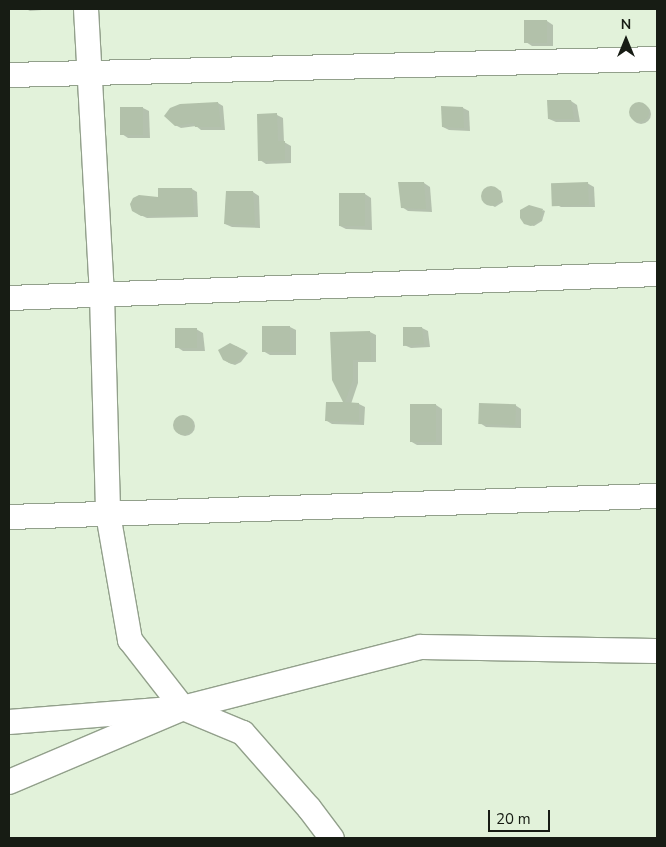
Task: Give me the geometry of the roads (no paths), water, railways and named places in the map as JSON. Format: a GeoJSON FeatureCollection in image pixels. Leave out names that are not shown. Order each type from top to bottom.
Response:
{"type":"FeatureCollection","features":[{"type":"Feature","properties":{"kind":"street"},"geometry":{"type":"LineString","coordinates":[[86,9],[102,295],[108,514],[130,640],[183,708]]}},
{"type":"Feature","properties":{"kind":"street"},"geometry":{"type":"LineString","coordinates":[[9,75],[657,59]]}},
{"type":"Feature","properties":{"kind":"street"},"geometry":{"type":"LineString","coordinates":[[9,298],[657,274]]}},
{"type":"Feature","properties":{"kind":"street"},"geometry":{"type":"LineString","coordinates":[[9,517],[657,496]]}},
{"type":"Feature","properties":{"kind":"street"},"geometry":{"type":"LineString","coordinates":[[9,782],[183,708],[420,647],[657,651]]}},
{"type":"Feature","properties":{"kind":"street"},"geometry":{"type":"LineString","coordinates":[[9,722],[183,708],[243,733],[309,808],[332,838]]}}]}
